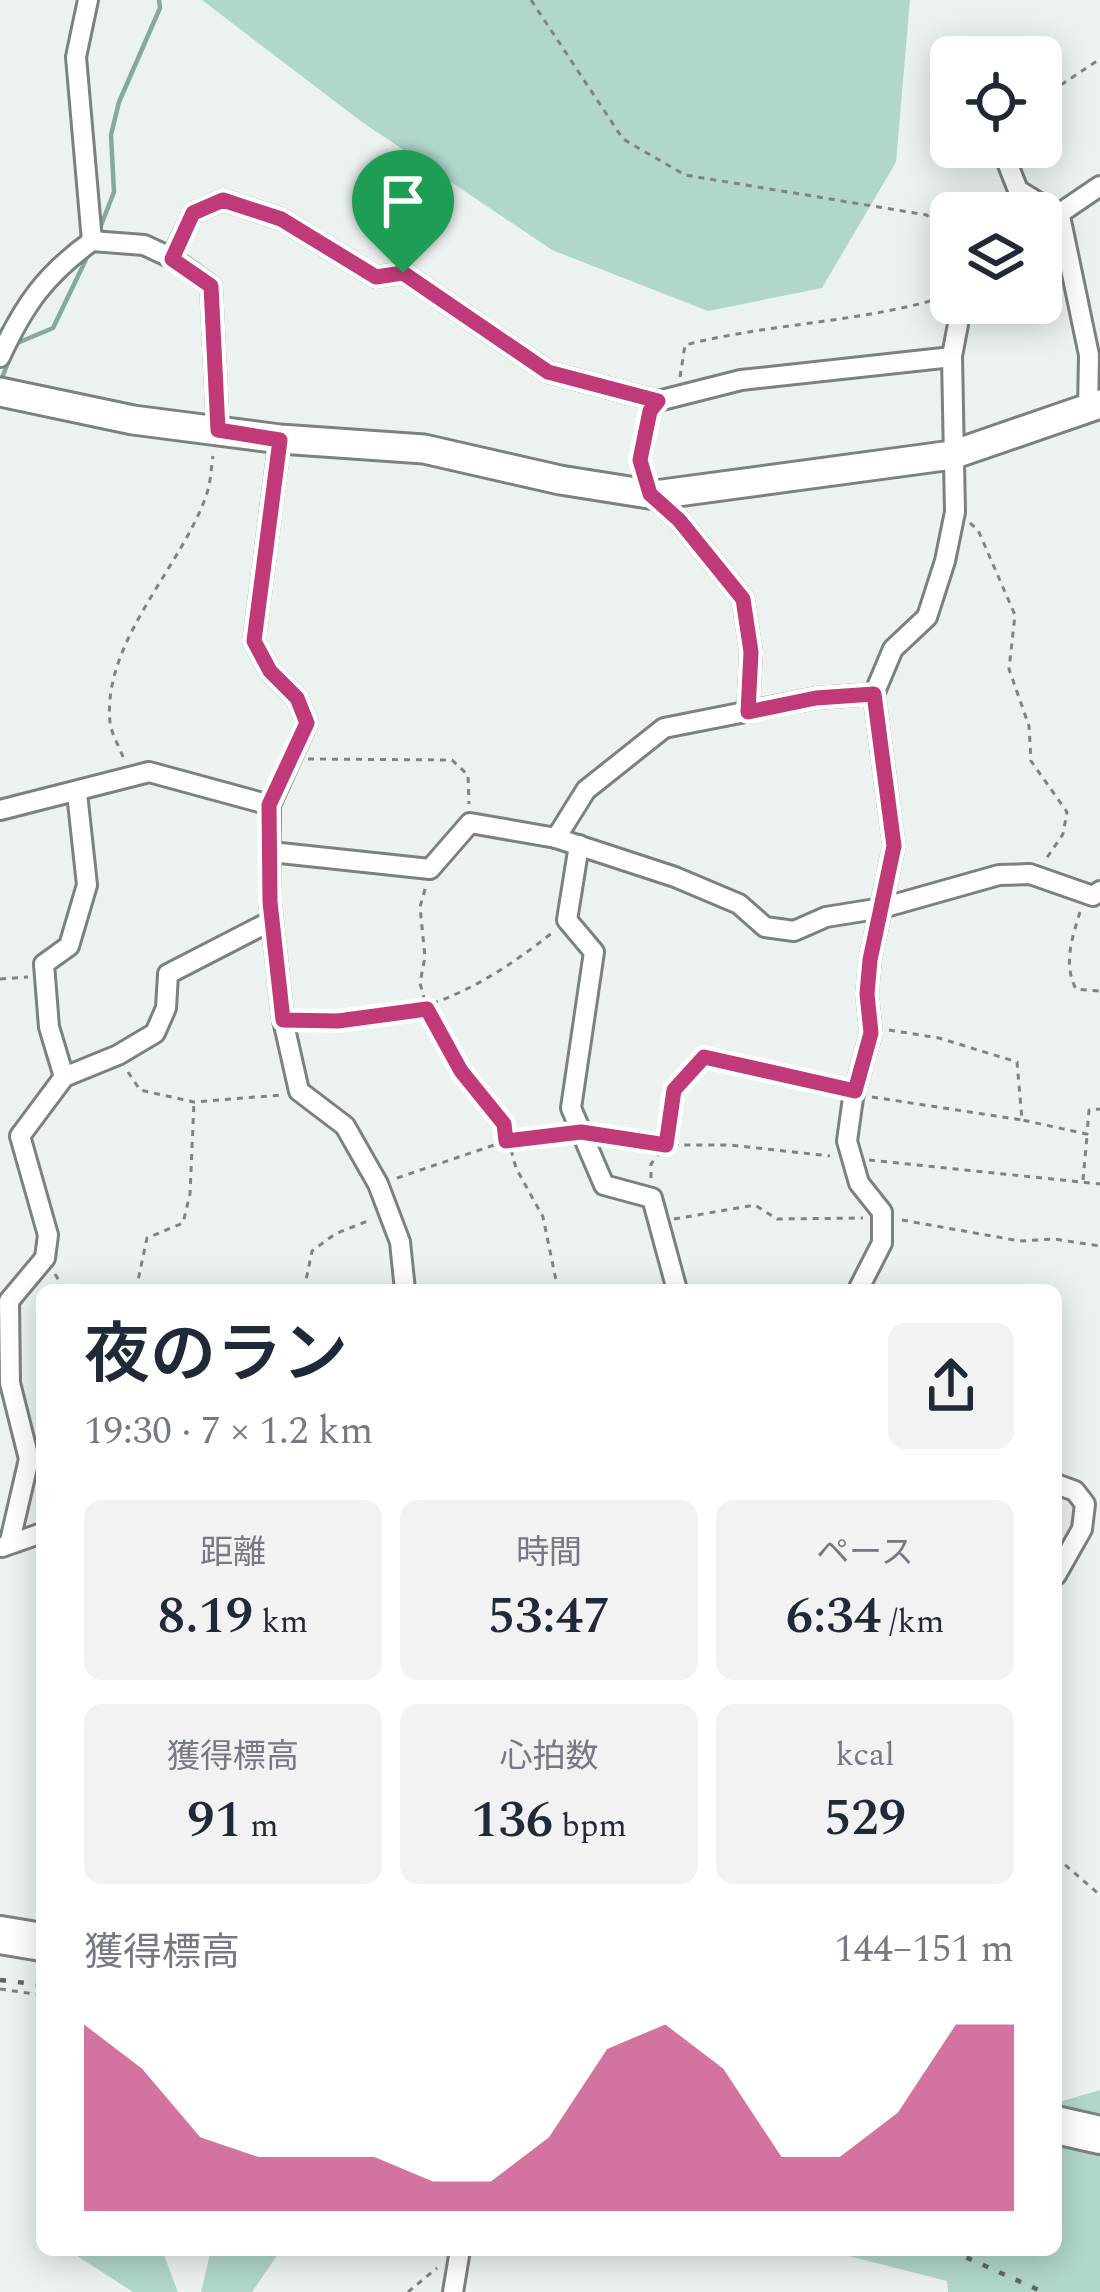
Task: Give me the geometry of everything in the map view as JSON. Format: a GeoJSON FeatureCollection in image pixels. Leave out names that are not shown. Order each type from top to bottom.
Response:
{"type":"FeatureCollection","features":[{"type":"Feature","properties":{"kind":"highway"},"geometry":{"type":"LineString","coordinates":[[0,1935],[36,1941]]}},
{"type":"Feature","properties":{"kind":"highway"},"geometry":{"type":"LineString","coordinates":[[1062,2127],[1100,2134]]}},
{"type":"Feature","properties":{"kind":"street"},"geometry":{"type":"LineString","coordinates":[[88,0],[76,57],[92,241]]}},
{"type":"Feature","properties":{"kind":"street"},"geometry":{"type":"LineString","coordinates":[[1062,214],[1100,186]]}},
{"type":"Feature","properties":{"kind":"street"},"geometry":{"type":"LineString","coordinates":[[172,259],[193,213],[223,200],[281,219],[376,277],[403,273],[548,372],[668,398],[742,380],[952,357]]}},
{"type":"Feature","properties":{"kind":"street"},"geometry":{"type":"LineString","coordinates":[[0,392],[134,420],[280,440],[424,449],[552,479],[650,494],[952,455],[1094,407],[1090,355],[1062,225]]}},
{"type":"Feature","properties":{"kind":"street"},"geometry":{"type":"LineString","coordinates":[[0,357],[21,311],[57,267],[92,241],[144,245],[211,286],[218,430]]}},
{"type":"Feature","properties":{"kind":"street"},"geometry":{"type":"LineString","coordinates":[[861,1284],[882,1244],[882,1212],[859,1183],[847,1141],[871,1030],[870,960],[894,846],[874,694],[893,649],[927,617],[945,561],[955,512],[952,357],[958,324]]}},
{"type":"Feature","properties":{"kind":"street"},"geometry":{"type":"LineString","coordinates":[[280,440],[254,641],[270,671],[297,698],[307,723],[269,805],[271,922],[283,1020],[298,1091],[345,1126],[378,1184],[400,1241],[404,1284]]}},
{"type":"Feature","properties":{"kind":"street"},"geometry":{"type":"LineString","coordinates":[[650,494],[679,520],[743,599],[751,652],[748,712]]}},
{"type":"Feature","properties":{"kind":"street"},"geometry":{"type":"LineString","coordinates":[[556,838],[586,790],[664,728],[816,698],[874,694]]}},
{"type":"Feature","properties":{"kind":"street"},"geometry":{"type":"LineString","coordinates":[[0,810],[149,772],[269,805]]}},
{"type":"Feature","properties":{"kind":"street"},"geometry":{"type":"LineString","coordinates":[[64,1077],[49,1027],[44,964],[69,946],[87,885],[77,793]]}},
{"type":"Feature","properties":{"kind":"street"},"geometry":{"type":"LineString","coordinates":[[271,853],[430,869],[470,823],[556,838],[675,877],[739,904],[765,927],[794,931],[826,917],[882,908],[999,874],[1034,876],[1093,892]]}},
{"type":"Feature","properties":{"kind":"street"},"geometry":{"type":"LineString","coordinates":[[579,845],[567,920],[594,952],[571,1108],[604,1186],[652,1198],[675,1284]]}},
{"type":"Feature","properties":{"kind":"street"},"geometry":{"type":"LineString","coordinates":[[0,1141],[20,1136],[64,1077],[118,1055],[155,1033],[166,1008],[168,974],[271,922]]}},
{"type":"Feature","properties":{"kind":"street"},"geometry":{"type":"LineString","coordinates":[[5,1544],[29,1460],[10,1382],[9,1301],[45,1258],[48,1235],[20,1136]]}},
{"type":"Feature","properties":{"kind":"street"},"geometry":{"type":"LineString","coordinates":[[1062,1486],[1075,1491],[1085,1504],[1082,1529],[1062,1564]]}},
{"type":"Feature","properties":{"kind":"street"},"geometry":{"type":"LineString","coordinates":[[5,1544],[36,1535]]}},
{"type":"Feature","properties":{"kind":"street"},"geometry":{"type":"LineString","coordinates":[[453,2292],[458,2258]]}},
{"type":"Feature","properties":{"kind":"path"},"geometry":{"type":"LineString","coordinates":[[530,0],[623,139],[686,175],[927,214],[930,219]]}},
{"type":"Feature","properties":{"kind":"path"},"geometry":{"type":"LineString","coordinates":[[1062,84],[1100,59]]}},
{"type":"Feature","properties":{"kind":"path"},"geometry":{"type":"LineString","coordinates":[[650,494],[640,460],[641,439],[650,411],[668,398],[685,345],[874,316],[930,300]]}},
{"type":"Feature","properties":{"kind":"path"},"geometry":{"type":"LineString","coordinates":[[131,775],[110,724],[115,677],[143,610],[181,548],[207,492],[218,430]]}},
{"type":"Feature","properties":{"kind":"path"},"geometry":{"type":"LineString","coordinates":[[955,512],[979,530],[1015,615],[1009,669],[1029,726],[1031,761],[1066,812],[1064,834],[1034,876]]}},
{"type":"Feature","properties":{"kind":"path"},"geometry":{"type":"LineString","coordinates":[[288,759],[452,760],[468,775],[470,823]]}},
{"type":"Feature","properties":{"kind":"path"},"geometry":{"type":"LineString","coordinates":[[430,869],[420,907],[425,957],[420,983],[427,1009],[461,1071],[504,1124],[506,1141],[543,1217],[558,1284]]}},
{"type":"Feature","properties":{"kind":"path"},"geometry":{"type":"LineString","coordinates":[[1093,892],[1071,940],[1069,975],[1076,989],[1100,991]]}},
{"type":"Feature","properties":{"kind":"path"},"geometry":{"type":"LineString","coordinates":[[283,1020],[338,1021],[427,1009],[472,989],[567,920]]}},
{"type":"Feature","properties":{"kind":"path"},"geometry":{"type":"LineString","coordinates":[[0,979],[45,976]]}},
{"type":"Feature","properties":{"kind":"path"},"geometry":{"type":"LineString","coordinates":[[871,1030],[939,1038],[1017,1062],[1022,1120]]}},
{"type":"Feature","properties":{"kind":"path"},"geometry":{"type":"LineString","coordinates":[[118,1055],[140,1090],[194,1102],[266,1099],[298,1091]]}},
{"type":"Feature","properties":{"kind":"path"},"geometry":{"type":"LineString","coordinates":[[652,1198],[651,1164],[666,1145],[674,1090],[704,1057],[887,1101],[1087,1134]]}},
{"type":"Feature","properties":{"kind":"path"},"geometry":{"type":"LineString","coordinates":[[137,1284],[147,1238],[183,1223],[190,1193],[194,1102]]}},
{"type":"Feature","properties":{"kind":"path"},"geometry":{"type":"LineString","coordinates":[[1083,1183],[1090,1110],[1100,1109]]}},
{"type":"Feature","properties":{"kind":"path"},"geometry":{"type":"LineString","coordinates":[[378,1184],[506,1141],[581,1132],[666,1145],[730,1145],[1100,1184]]}},
{"type":"Feature","properties":{"kind":"path"},"geometry":{"type":"LineString","coordinates":[[305,1284],[312,1251],[335,1234],[389,1213]]}},
{"type":"Feature","properties":{"kind":"path"},"geometry":{"type":"LineString","coordinates":[[45,1258],[61,1284]]}},
{"type":"Feature","properties":{"kind":"path"},"geometry":{"type":"LineString","coordinates":[[1062,1862],[1100,1895]]}},
{"type":"Feature","properties":{"kind":"path"},"geometry":{"type":"LineString","coordinates":[[0,1989],[36,1994]]}},
{"type":"Feature","properties":{"kind":"path"},"geometry":{"type":"LineString","coordinates":[[408,2292],[458,2258]]}},
{"type":"Feature","properties":{"kind":"green space"},"geometry":{"type":"Polygon","coordinates":[[[202,0],[910,0],[896,162],[822,288],[708,311],[552,250],[362,122],[202,0]]]}},
{"type":"Feature","properties":{"kind":"green space"},"geometry":{"type":"Polygon","coordinates":[[[1100,2090],[1100,2292],[948,2292],[947,2281],[849,2256],[1062,2256],[1062,2101],[1100,2090]]]}},
{"type":"Feature","properties":{"kind":"green space"},"geometry":{"type":"Polygon","coordinates":[[[77,2256],[164,2256],[178,2292],[133,2292],[77,2256]]]}},
{"type":"Feature","properties":{"kind":"green space"},"geometry":{"type":"Polygon","coordinates":[[[210,2256],[277,2256],[252,2292],[201,2292],[210,2256]]]}},
{"type":"Feature","properties":{"kind":"waterway"},"geometry":{"type":"LineString","coordinates":[[100,228],[114,192],[111,135],[119,102],[160,8],[159,0]]}},
{"type":"Feature","properties":{"kind":"waterway"},"geometry":{"type":"LineString","coordinates":[[1,381],[15,344],[53,328],[91,249]]}},
{"type":"Feature","properties":{"kind":"railway"},"geometry":{"type":"LineString","coordinates":[[0,1980],[36,1984]]}},
{"type":"Feature","properties":{"kind":"railway"},"geometry":{"type":"LineString","coordinates":[[963,2256],[1043,2292]]}},
{"type":"Feature","properties":{"kind":"route"},"geometry":{"type":"LineString","coordinates":[[223,200],[281,219],[376,277],[403,273],[548,372],[658,401],[641,439],[640,460],[650,494],[697,539],[743,599],[751,652],[748,712],[816,698],[874,694],[894,846],[870,960],[871,1033],[855,1091],[704,1057],[674,1090],[666,1145],[581,1132],[506,1141],[504,1124],[461,1071],[427,1009],[338,1021],[283,1020],[270,902],[269,805],[307,723],[297,698],[270,671],[254,641],[280,440],[218,430],[211,286],[172,259],[193,213],[223,200]]}}]}
